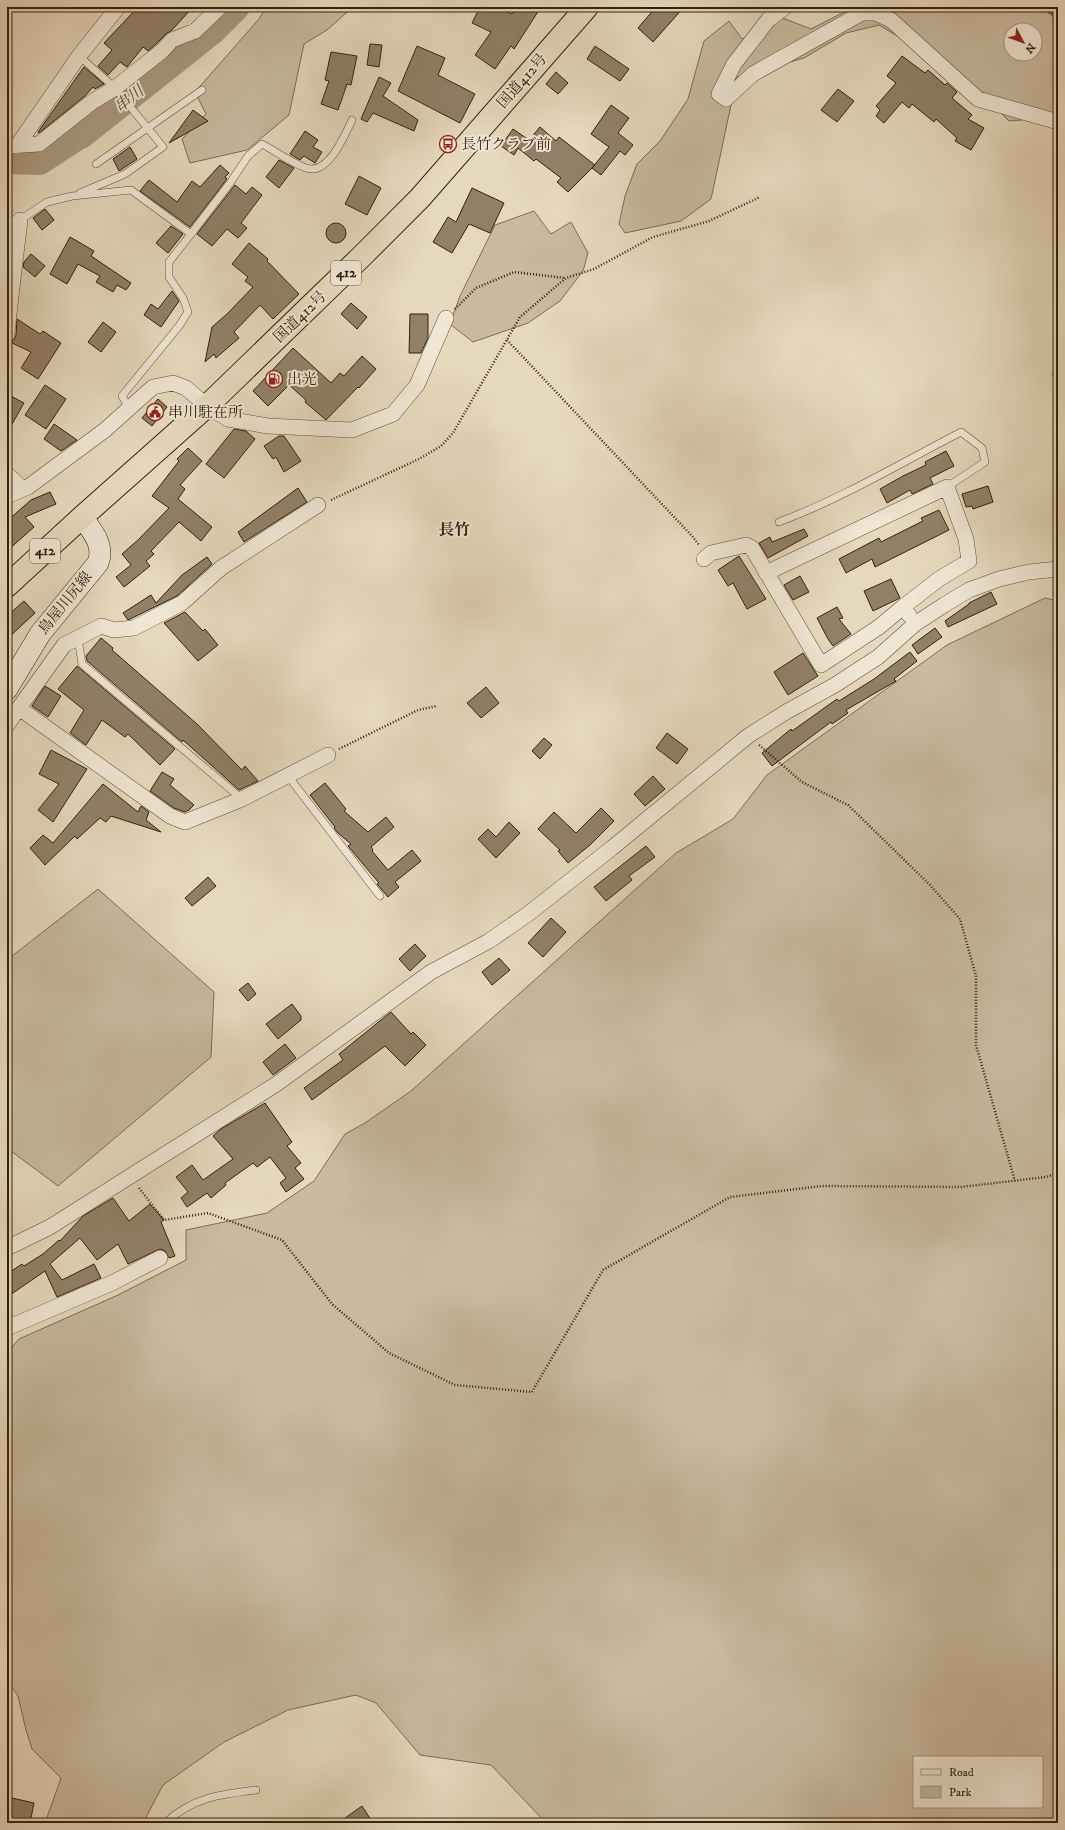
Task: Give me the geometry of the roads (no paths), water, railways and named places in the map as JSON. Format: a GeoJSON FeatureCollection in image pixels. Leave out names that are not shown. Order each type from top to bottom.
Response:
{"type":"FeatureCollection","features":[{"type":"Feature","properties":{"kind":"highway","name":"国道412号"},"geometry":{"type":"LineString","coordinates":[[7,586],[207,406],[362,258],[420,198],[587,7]]}},
{"type":"Feature","properties":{"kind":"main road","name":"鳥屋川尻線"},"geometry":{"type":"LineString","coordinates":[[7,689],[40,634],[98,563],[101,556],[100,545],[82,517]]}},
{"type":"Feature","properties":{"kind":"street"},"geometry":{"type":"LineString","coordinates":[[12,146],[118,7]]}},
{"type":"Feature","properties":{"kind":"street"},"geometry":{"type":"LineString","coordinates":[[12,146],[39,144],[92,102],[115,88],[162,51],[172,40],[195,31],[220,7]]}},
{"type":"Feature","properties":{"kind":"street"},"geometry":{"type":"LineString","coordinates":[[785,7],[768,20],[734,64],[719,94],[726,99],[753,74],[770,63],[862,13],[875,13],[891,20],[978,99],[1058,122]]}},
{"type":"Feature","properties":{"kind":"street"},"geometry":{"type":"LineString","coordinates":[[7,334],[13,220]]}},
{"type":"Feature","properties":{"kind":"street"},"geometry":{"type":"LineString","coordinates":[[7,496],[23,489],[105,430],[153,387],[173,383],[186,388],[207,406],[228,419],[268,426],[352,430],[393,414],[417,385],[446,318]]}},
{"type":"Feature","properties":{"kind":"street"},"geometry":{"type":"LineString","coordinates":[[7,474],[23,489]]}},
{"type":"Feature","properties":{"kind":"street"},"geometry":{"type":"LineString","coordinates":[[705,557],[746,545],[752,548],[766,573],[821,665],[879,627],[939,579],[968,561],[966,539],[947,488],[766,573]]}},
{"type":"Feature","properties":{"kind":"street"},"geometry":{"type":"LineString","coordinates":[[7,725],[64,645],[101,626],[114,630],[134,628],[182,603],[221,568],[318,505]]}},
{"type":"Feature","properties":{"kind":"street"},"geometry":{"type":"LineString","coordinates":[[7,1248],[50,1227],[275,1085],[431,972],[489,942],[528,914],[661,809],[748,736],[786,712],[835,685],[878,657],[916,624],[969,590],[999,579],[1030,572],[1058,569]]}},
{"type":"Feature","properties":{"kind":"street"},"geometry":{"type":"LineString","coordinates":[[903,607],[916,624]]}},
{"type":"Feature","properties":{"kind":"street"},"geometry":{"type":"LineString","coordinates":[[19,708],[170,816],[185,822],[242,799],[328,755]]}},
{"type":"Feature","properties":{"kind":"street"},"geometry":{"type":"LineString","coordinates":[[7,1328],[112,1283],[160,1258]]}},
{"type":"Feature","properties":{"kind":"lane"},"geometry":{"type":"LineString","coordinates":[[72,196],[125,174],[163,146],[115,88],[80,56]]}},
{"type":"Feature","properties":{"kind":"lane"},"geometry":{"type":"LineString","coordinates":[[96,164],[202,90]]}},
{"type":"Feature","properties":{"kind":"lane"},"geometry":{"type":"LineString","coordinates":[[129,408],[122,396],[179,326],[188,312],[183,298],[170,277],[169,262],[230,183],[248,156],[262,144],[307,169],[322,167],[336,152],[352,120]]}},
{"type":"Feature","properties":{"kind":"lane"},"geometry":{"type":"LineString","coordinates":[[13,220],[47,202],[72,196],[131,190],[191,234]]}},
{"type":"Feature","properties":{"kind":"lane"},"geometry":{"type":"LineString","coordinates":[[780,522],[848,492],[961,432],[982,448],[986,462],[947,488]]}},
{"type":"Feature","properties":{"kind":"lane"},"geometry":{"type":"LineString","coordinates":[[78,638],[82,664],[242,799]]}},
{"type":"Feature","properties":{"kind":"lane"},"geometry":{"type":"LineString","coordinates":[[288,776],[380,896]]}},
{"type":"Feature","properties":{"kind":"lane"},"geometry":{"type":"LineString","coordinates":[[165,1823],[177,1811],[198,1801],[218,1794],[256,1790]]}},
{"type":"Feature","properties":{"kind":"waterway","name":"串川"},"geometry":{"type":"LineString","coordinates":[[7,161],[40,162],[81,136],[213,31],[237,7]]}},
{"type":"Feature","properties":{"kind":"waterway"},"geometry":{"type":"LineString","coordinates":[[1044,7],[1058,18]]}},
{"type":"Feature","properties":{"kind":"place","name":"長竹クラブ前"},"geometry":{"type":"Point","coordinates":[448,144]}},
{"type":"Feature","properties":{"kind":"place","name":"出光"},"geometry":{"type":"Point","coordinates":[274,379]}},
{"type":"Feature","properties":{"kind":"place","name":"串川駐在所"},"geometry":{"type":"Point","coordinates":[155,412]}},
{"type":"Feature","properties":{"kind":"district","name":"長竹"},"geometry":{"type":"Point","coordinates":[454,530]}}]}
